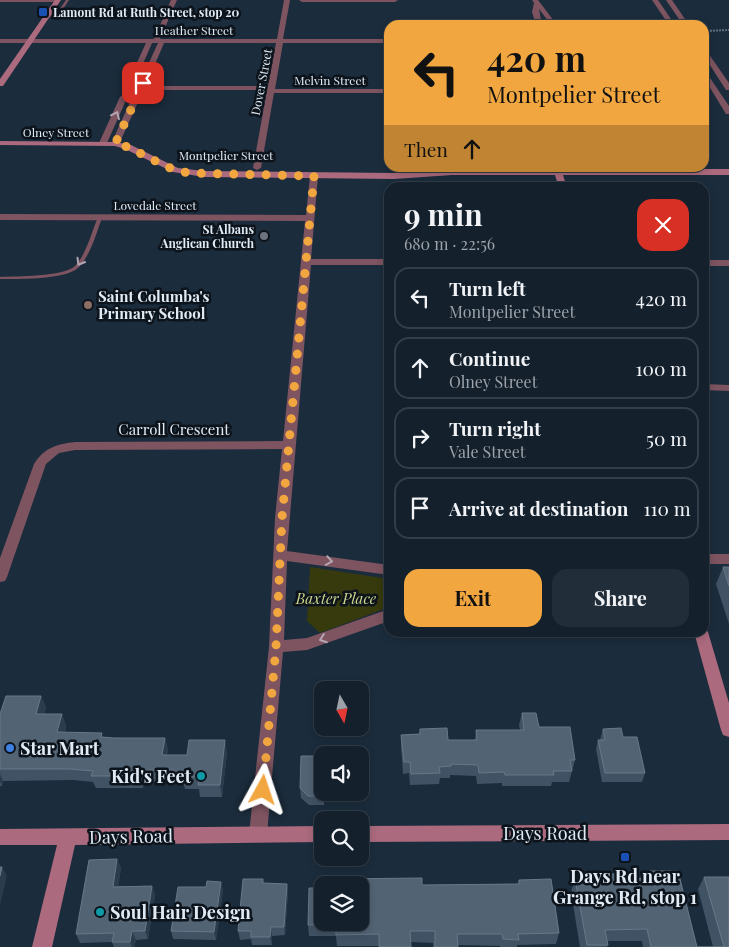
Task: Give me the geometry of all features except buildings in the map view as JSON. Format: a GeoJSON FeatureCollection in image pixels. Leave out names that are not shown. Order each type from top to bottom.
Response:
{"type":"FeatureCollection","features":[{"type":"Feature","properties":{"kind":"street"},"geometry":{"type":"LineString","coordinates":[[0,0],[58,0]]}},
{"type":"Feature","properties":{"kind":"street"},"geometry":{"type":"LineString","coordinates":[[0,84],[58,0]]}},
{"type":"Feature","properties":{"kind":"street"},"geometry":{"type":"LineString","coordinates":[[103,143],[124,97],[142,84],[156,41],[174,0]]}},
{"type":"Feature","properties":{"kind":"street","name":"Dover Street"},"geometry":{"type":"LineString","coordinates":[[256,168],[287,0]]}},
{"type":"Feature","properties":{"kind":"street"},"geometry":{"type":"LineString","coordinates":[[302,0],[395,0]]}},
{"type":"Feature","properties":{"kind":"street"},"geometry":{"type":"LineString","coordinates":[[655,0],[669,20]]}},
{"type":"Feature","properties":{"kind":"street"},"geometry":{"type":"LineString","coordinates":[[669,0],[683,20]]}},
{"type":"Feature","properties":{"kind":"street"},"geometry":{"type":"LineString","coordinates":[[536,2],[537,20]]}},
{"type":"Feature","properties":{"kind":"street"},"geometry":{"type":"LineString","coordinates":[[536,2],[550,20]]}},
{"type":"Feature","properties":{"kind":"street","name":"Heather Street"},"geometry":{"type":"LineString","coordinates":[[0,41],[384,41]]}},
{"type":"Feature","properties":{"kind":"street"},"geometry":{"type":"LineString","coordinates":[[115,144],[134,103],[132,78],[156,41]]}},
{"type":"Feature","properties":{"kind":"street"},"geometry":{"type":"LineString","coordinates":[[709,58],[729,88]]}},
{"type":"Feature","properties":{"kind":"street"},"geometry":{"type":"LineString","coordinates":[[709,81],[729,112]]}},
{"type":"Feature","properties":{"kind":"street","name":"Melvin Street"},"geometry":{"type":"LineString","coordinates":[[134,89],[384,91]]}},
{"type":"Feature","properties":{"kind":"street","name":"Olney Street"},"geometry":{"type":"LineString","coordinates":[[0,143],[115,144],[128,147],[167,167]]}},
{"type":"Feature","properties":{"kind":"street","name":"Montpelier Street"},"geometry":{"type":"LineString","coordinates":[[167,167],[384,168]]}},
{"type":"Feature","properties":{"kind":"street","name":"Montpelier Street"},"geometry":{"type":"LineString","coordinates":[[167,167],[181,172],[197,174],[314,176],[413,175],[452,172],[558,172]]}},
{"type":"Feature","properties":{"kind":"street"},"geometry":{"type":"LineString","coordinates":[[558,172],[561,182]]}},
{"type":"Feature","properties":{"kind":"street","name":"Montpelier Street"},"geometry":{"type":"LineString","coordinates":[[709,172],[729,172]]}},
{"type":"Feature","properties":{"kind":"street"},"geometry":{"type":"LineString","coordinates":[[258,834],[276,647],[288,445],[314,176]]}},
{"type":"Feature","properties":{"kind":"street","name":"Lovedale Street"},"geometry":{"type":"LineString","coordinates":[[0,217],[309,218]]}},
{"type":"Feature","properties":{"kind":"street"},"geometry":{"type":"LineString","coordinates":[[306,262],[384,262]]}},
{"type":"Feature","properties":{"kind":"street"},"geometry":{"type":"LineString","coordinates":[[709,263],[729,264]]}},
{"type":"Feature","properties":{"kind":"street"},"geometry":{"type":"LineString","coordinates":[[709,388],[729,388]]}},
{"type":"Feature","properties":{"kind":"street","name":"Carroll Crescent"},"geometry":{"type":"LineString","coordinates":[[0,577],[43,457],[59,444],[83,446],[288,445]]}},
{"type":"Feature","properties":{"kind":"street"},"geometry":{"type":"LineString","coordinates":[[280,555],[303,556],[384,569]]}},
{"type":"Feature","properties":{"kind":"street"},"geometry":{"type":"LineString","coordinates":[[709,560],[729,559]]}},
{"type":"Feature","properties":{"kind":"street"},"geometry":{"type":"LineString","coordinates":[[276,647],[307,644],[384,617]]}},
{"type":"Feature","properties":{"kind":"street"},"geometry":{"type":"LineString","coordinates":[[702,637],[729,730]]}},
{"type":"Feature","properties":{"kind":"street","name":"Days Road"},"geometry":{"type":"LineString","coordinates":[[369,834],[729,832]]}},
{"type":"Feature","properties":{"kind":"street","name":"Days Road"},"geometry":{"type":"LineString","coordinates":[[0,837],[314,834]]}},
{"type":"Feature","properties":{"kind":"street"},"geometry":{"type":"LineString","coordinates":[[42,947],[68,837]]}},
{"type":"Feature","properties":{"kind":"lane"},"geometry":{"type":"LineString","coordinates":[[46,17],[60,11],[68,0]]}},
{"type":"Feature","properties":{"kind":"lane"},"geometry":{"type":"LineString","coordinates":[[0,278],[56,274],[74,270],[80,262],[100,218]]}},
{"type":"Feature","properties":{"kind":"path"},"geometry":{"type":"LineString","coordinates":[[709,31],[729,30]]}},
{"type":"Feature","properties":{"kind":"green space","name":"Baxter Place"},"geometry":{"type":"Polygon","coordinates":[[[310,567],[384,578],[384,609],[320,633],[307,621],[310,567]]]}},
{"type":"Feature","properties":{"kind":"place","name":"Lamont Rd at Ruth Street, stop 20"},"geometry":{"type":"Point","coordinates":[43,12]}},
{"type":"Feature","properties":{"kind":"place","name":"St Albans Anglican Church"},"geometry":{"type":"Point","coordinates":[264,236]}},
{"type":"Feature","properties":{"kind":"place","name":"Saint Columba's Primary School"},"geometry":{"type":"Point","coordinates":[88,305]}},
{"type":"Feature","properties":{"kind":"place","name":"Star Mart"},"geometry":{"type":"Point","coordinates":[10,748]}},
{"type":"Feature","properties":{"kind":"place","name":"Kid's Feet"},"geometry":{"type":"Point","coordinates":[201,776]}},
{"type":"Feature","properties":{"kind":"place","name":"Days Rd near Grange Rd, stop 1"},"geometry":{"type":"Point","coordinates":[625,857]}},
{"type":"Feature","properties":{"kind":"place","name":"Soul Hair Design"},"geometry":{"type":"Point","coordinates":[100,912]}},
{"type":"Feature","properties":{"kind":"route"},"geometry":{"type":"LineString","coordinates":[[143,83],[135,88],[134,103],[115,144],[128,147],[167,167],[188,173],[314,176],[288,445],[282,518],[276,647],[263,790]]}}]}
